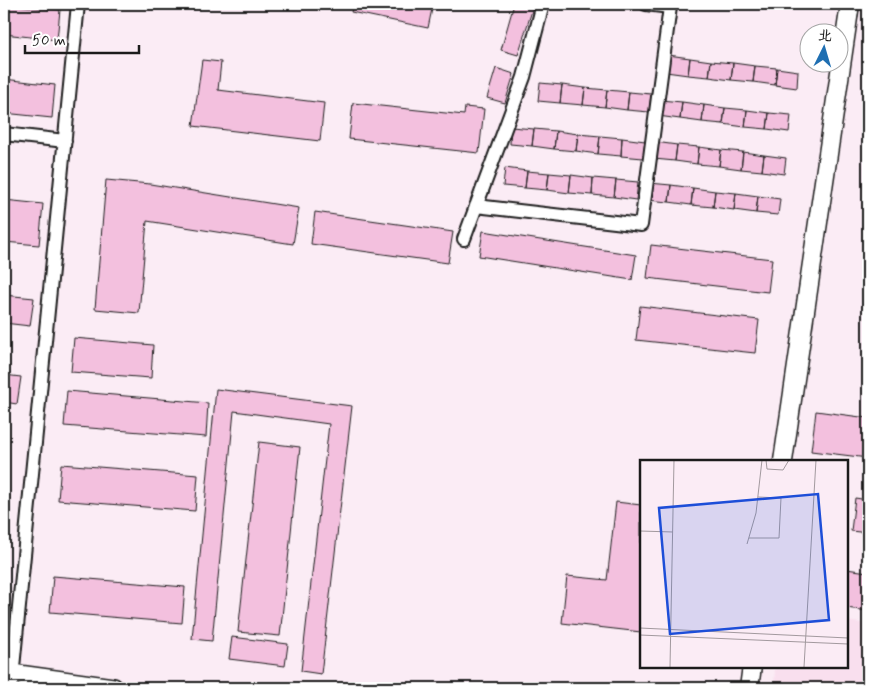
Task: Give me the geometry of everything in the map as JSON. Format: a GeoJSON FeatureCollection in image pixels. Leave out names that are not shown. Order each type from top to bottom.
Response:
{"type":"FeatureCollection","features":[{"type":"Feature","properties":{"kind":"main road"},"geometry":{"type":"LineString","coordinates":[[9,679],[113,688]]}},
{"type":"Feature","properties":{"kind":"street"},"geometry":{"type":"LineString","coordinates":[[9,679],[78,4]]}},
{"type":"Feature","properties":{"kind":"street"},"geometry":{"type":"LineString","coordinates":[[464,239],[524,77],[543,4]]}},
{"type":"Feature","properties":{"kind":"street"},"geometry":{"type":"LineString","coordinates":[[476,206],[641,225],[670,7],[646,4]]}},
{"type":"Feature","properties":{"kind":"street"},"geometry":{"type":"LineString","coordinates":[[782,460],[850,4]]}},
{"type":"Feature","properties":{"kind":"street"},"geometry":{"type":"LineString","coordinates":[[4,134],[65,140]]}},
{"type":"Feature","properties":{"kind":"street"},"geometry":{"type":"LineString","coordinates":[[749,688],[752,667]]}},
{"type":"Feature","properties":{"kind":"shaded area"},"geometry":{"type":"Polygon","coordinates":[[[847,621],[868,624],[868,688],[774,688],[775,667],[847,667],[847,621]]]}},
{"type":"Feature","properties":{"kind":"building"},"geometry":{"type":"Polygon","coordinates":[[[4,4],[60,10],[57,40],[4,34],[4,4]]]}},
{"type":"Feature","properties":{"kind":"building"},"geometry":{"type":"Polygon","coordinates":[[[353,4],[433,4],[428,28],[351,12],[353,4]]]}},
{"type":"Feature","properties":{"kind":"building"},"geometry":{"type":"Polygon","coordinates":[[[514,4],[534,4],[518,55],[501,50],[514,4]]]}},
{"type":"Feature","properties":{"kind":"building"},"geometry":{"type":"Polygon","coordinates":[[[668,55],[690,58],[688,75],[666,72],[668,55]]]}},
{"type":"Feature","properties":{"kind":"building"},"geometry":{"type":"Polygon","coordinates":[[[690,58],[711,61],[709,77],[688,75],[690,58]]]}},
{"type":"Feature","properties":{"kind":"building"},"geometry":{"type":"Polygon","coordinates":[[[202,60],[221,62],[218,90],[324,103],[320,141],[193,126],[202,60]]]}},
{"type":"Feature","properties":{"kind":"building"},"geometry":{"type":"Polygon","coordinates":[[[711,61],[733,63],[731,80],[709,77],[711,61]]]}},
{"type":"Feature","properties":{"kind":"building"},"geometry":{"type":"Polygon","coordinates":[[[733,63],[755,66],[753,82],[731,80],[733,63]]]}},
{"type":"Feature","properties":{"kind":"building"},"geometry":{"type":"Polygon","coordinates":[[[755,66],[777,68],[775,85],[753,82],[755,66]]]}},
{"type":"Feature","properties":{"kind":"building"},"geometry":{"type":"Polygon","coordinates":[[[496,68],[514,74],[505,103],[487,98],[496,68]]]}},
{"type":"Feature","properties":{"kind":"building"},"geometry":{"type":"Polygon","coordinates":[[[777,68],[798,71],[797,88],[775,85],[777,68]]]}},
{"type":"Feature","properties":{"kind":"building"},"geometry":{"type":"Polygon","coordinates":[[[4,79],[55,85],[52,118],[4,113],[4,79]]]}},
{"type":"Feature","properties":{"kind":"building"},"geometry":{"type":"Polygon","coordinates":[[[540,83],[562,85],[560,103],[538,101],[540,83]]]}},
{"type":"Feature","properties":{"kind":"building"},"geometry":{"type":"Polygon","coordinates":[[[562,85],[585,88],[583,105],[560,103],[562,85]]]}},
{"type":"Feature","properties":{"kind":"building"},"geometry":{"type":"Polygon","coordinates":[[[585,88],[607,90],[605,107],[583,105],[585,88]]]}},
{"type":"Feature","properties":{"kind":"building"},"geometry":{"type":"Polygon","coordinates":[[[607,90],[629,92],[627,110],[605,107],[607,90]]]}},
{"type":"Feature","properties":{"kind":"building"},"geometry":{"type":"Polygon","coordinates":[[[629,92],[651,94],[649,112],[627,110],[629,92]]]}},
{"type":"Feature","properties":{"kind":"building"},"geometry":{"type":"Polygon","coordinates":[[[660,100],[682,102],[680,119],[658,116],[660,100]]]}},
{"type":"Feature","properties":{"kind":"building"},"geometry":{"type":"Polygon","coordinates":[[[682,102],[704,105],[702,122],[680,119],[682,102]]]}},
{"type":"Feature","properties":{"kind":"building"},"geometry":{"type":"Polygon","coordinates":[[[353,103],[464,115],[465,107],[484,109],[479,153],[349,139],[353,103]]]}},
{"type":"Feature","properties":{"kind":"building"},"geometry":{"type":"Polygon","coordinates":[[[704,105],[725,108],[723,124],[702,122],[704,105]]]}},
{"type":"Feature","properties":{"kind":"building"},"geometry":{"type":"Polygon","coordinates":[[[725,108],[747,110],[745,127],[723,124],[725,108]]]}},
{"type":"Feature","properties":{"kind":"building"},"geometry":{"type":"Polygon","coordinates":[[[747,110],[769,113],[767,129],[745,127],[747,110]]]}},
{"type":"Feature","properties":{"kind":"building"},"geometry":{"type":"Polygon","coordinates":[[[769,113],[791,115],[789,132],[767,129],[769,113]]]}},
{"type":"Feature","properties":{"kind":"building"},"geometry":{"type":"Polygon","coordinates":[[[511,127],[534,129],[532,146],[510,144],[511,127]]]}},
{"type":"Feature","properties":{"kind":"building"},"geometry":{"type":"Polygon","coordinates":[[[534,129],[556,131],[554,149],[532,146],[534,129]]]}},
{"type":"Feature","properties":{"kind":"building"},"geometry":{"type":"Polygon","coordinates":[[[556,131],[578,134],[576,151],[554,149],[556,131]]]}},
{"type":"Feature","properties":{"kind":"building"},"geometry":{"type":"Polygon","coordinates":[[[578,134],[600,136],[598,154],[576,151],[578,134]]]}},
{"type":"Feature","properties":{"kind":"building"},"geometry":{"type":"Polygon","coordinates":[[[600,136],[622,138],[621,156],[598,154],[600,136]]]}},
{"type":"Feature","properties":{"kind":"building"},"geometry":{"type":"Polygon","coordinates":[[[622,138],[645,141],[643,158],[621,156],[622,138]]]}},
{"type":"Feature","properties":{"kind":"building"},"geometry":{"type":"Polygon","coordinates":[[[655,142],[677,145],[675,161],[654,159],[655,142]]]}},
{"type":"Feature","properties":{"kind":"building"},"geometry":{"type":"Polygon","coordinates":[[[677,145],[699,147],[697,164],[675,161],[677,145]]]}},
{"type":"Feature","properties":{"kind":"building"},"geometry":{"type":"Polygon","coordinates":[[[699,147],[721,150],[719,166],[697,164],[699,147]]]}},
{"type":"Feature","properties":{"kind":"building"},"geometry":{"type":"Polygon","coordinates":[[[721,150],[743,152],[741,169],[719,166],[721,150]]]}},
{"type":"Feature","properties":{"kind":"building"},"geometry":{"type":"Polygon","coordinates":[[[743,152],[764,155],[762,171],[741,169],[743,152]]]}},
{"type":"Feature","properties":{"kind":"building"},"geometry":{"type":"Polygon","coordinates":[[[764,155],[786,158],[784,174],[762,171],[764,155]]]}},
{"type":"Feature","properties":{"kind":"building"},"geometry":{"type":"Polygon","coordinates":[[[505,168],[527,171],[525,188],[503,186],[505,168]]]}},
{"type":"Feature","properties":{"kind":"building"},"geometry":{"type":"Polygon","coordinates":[[[527,171],[549,173],[547,190],[525,188],[527,171]]]}},
{"type":"Feature","properties":{"kind":"building"},"geometry":{"type":"Polygon","coordinates":[[[549,173],[571,175],[569,193],[547,190],[549,173]]]}},
{"type":"Feature","properties":{"kind":"building"},"geometry":{"type":"Polygon","coordinates":[[[571,175],[593,178],[592,195],[569,193],[571,175]]]}},
{"type":"Feature","properties":{"kind":"building"},"geometry":{"type":"Polygon","coordinates":[[[593,178],[616,180],[614,197],[592,195],[593,178]]]}},
{"type":"Feature","properties":{"kind":"building"},"geometry":{"type":"Polygon","coordinates":[[[106,180],[150,184],[299,208],[293,244],[147,221],[139,313],[95,309],[106,180]]]}},
{"type":"Feature","properties":{"kind":"building"},"geometry":{"type":"Polygon","coordinates":[[[616,180],[638,182],[636,200],[614,197],[616,180]]]}},
{"type":"Feature","properties":{"kind":"building"},"geometry":{"type":"Polygon","coordinates":[[[649,183],[671,185],[669,202],[647,200],[649,183]]]}},
{"type":"Feature","properties":{"kind":"building"},"geometry":{"type":"Polygon","coordinates":[[[671,185],[693,188],[691,205],[669,202],[671,185]]]}},
{"type":"Feature","properties":{"kind":"building"},"geometry":{"type":"Polygon","coordinates":[[[693,188],[715,191],[713,207],[691,205],[693,188]]]}},
{"type":"Feature","properties":{"kind":"building"},"geometry":{"type":"Polygon","coordinates":[[[715,191],[736,193],[734,210],[713,207],[715,191]]]}},
{"type":"Feature","properties":{"kind":"building"},"geometry":{"type":"Polygon","coordinates":[[[736,193],[758,196],[756,213],[734,210],[736,193]]]}},
{"type":"Feature","properties":{"kind":"building"},"geometry":{"type":"Polygon","coordinates":[[[758,196],[780,199],[778,215],[756,213],[758,196]]]}},
{"type":"Feature","properties":{"kind":"building"},"geometry":{"type":"Polygon","coordinates":[[[4,200],[43,204],[39,245],[4,242],[4,200]]]}},
{"type":"Feature","properties":{"kind":"building"},"geometry":{"type":"Polygon","coordinates":[[[315,212],[453,232],[448,263],[311,244],[315,212]]]}},
{"type":"Feature","properties":{"kind":"building"},"geometry":{"type":"Polygon","coordinates":[[[483,231],[636,255],[632,280],[479,256],[483,231]]]}},
{"type":"Feature","properties":{"kind":"building"},"geometry":{"type":"Polygon","coordinates":[[[651,245],[772,259],[768,292],[647,278],[651,245]]]}},
{"type":"Feature","properties":{"kind":"building"},"geometry":{"type":"Polygon","coordinates":[[[4,295],[34,298],[30,326],[4,323],[4,295]]]}},
{"type":"Feature","properties":{"kind":"building"},"geometry":{"type":"Polygon","coordinates":[[[640,306],[759,320],[755,353],[636,340],[640,306]]]}},
{"type":"Feature","properties":{"kind":"building"},"geometry":{"type":"Polygon","coordinates":[[[74,338],[153,345],[151,378],[71,372],[74,338]]]}},
{"type":"Feature","properties":{"kind":"building"},"geometry":{"type":"Polygon","coordinates":[[[4,375],[21,377],[17,404],[4,402],[4,375]]]}},
{"type":"Feature","properties":{"kind":"building"},"geometry":{"type":"Polygon","coordinates":[[[216,389],[352,406],[321,674],[301,671],[329,424],[234,411],[212,641],[192,639],[216,389]]]}},
{"type":"Feature","properties":{"kind":"building"},"geometry":{"type":"Polygon","coordinates":[[[67,391],[208,403],[206,437],[64,426],[67,391]]]}},
{"type":"Feature","properties":{"kind":"building"},"geometry":{"type":"Polygon","coordinates":[[[816,411],[868,418],[868,458],[811,451],[816,411]]]}},
{"type":"Feature","properties":{"kind":"building"},"geometry":{"type":"Polygon","coordinates":[[[259,442],[300,447],[280,636],[238,632],[259,442]]]}},
{"type":"Feature","properties":{"kind":"building"},"geometry":{"type":"Polygon","coordinates":[[[61,464],[198,475],[195,511],[58,500],[61,464]]]}},
{"type":"Feature","properties":{"kind":"building"},"geometry":{"type":"Polygon","coordinates":[[[855,498],[868,500],[868,533],[851,531],[855,498]]]}},
{"type":"Feature","properties":{"kind":"building"},"geometry":{"type":"Polygon","coordinates":[[[616,502],[640,505],[640,632],[562,623],[567,576],[607,580],[616,502]]]}},
{"type":"Feature","properties":{"kind":"building"},"geometry":{"type":"Polygon","coordinates":[[[847,569],[868,572],[868,611],[847,608],[847,569]]]}},
{"type":"Feature","properties":{"kind":"building"},"geometry":{"type":"Polygon","coordinates":[[[53,576],[185,587],[182,623],[50,612],[53,576]]]}},
{"type":"Feature","properties":{"kind":"building"},"geometry":{"type":"Polygon","coordinates":[[[232,637],[288,644],[285,666],[229,659],[232,637]]]}}]}
